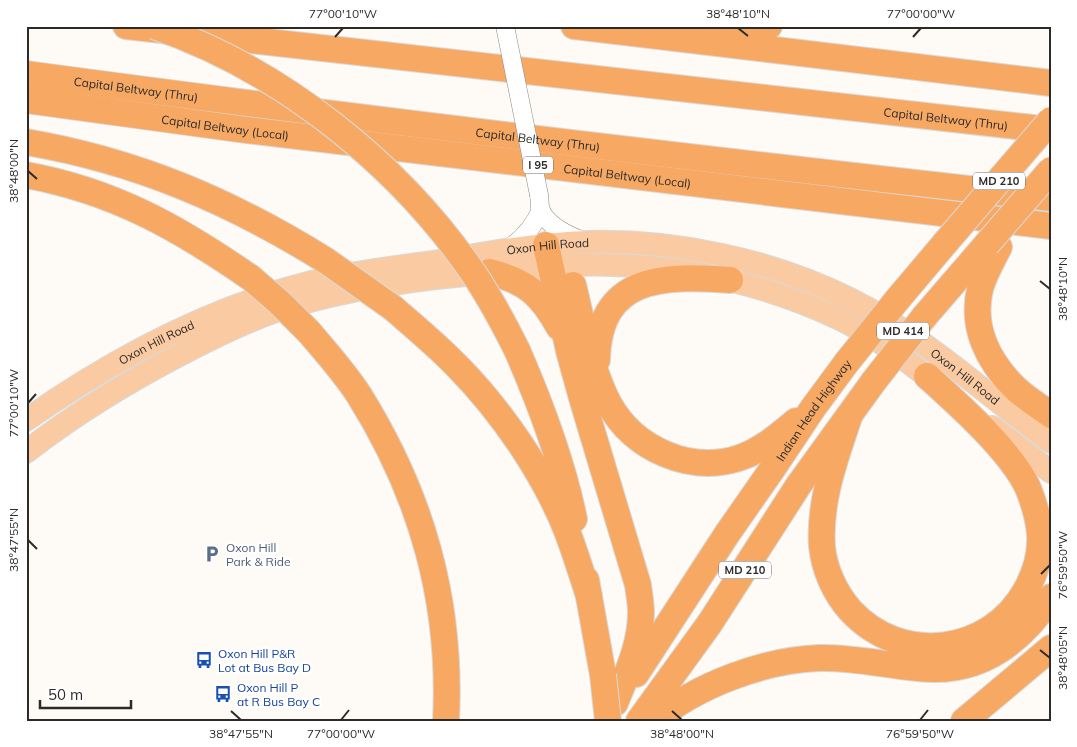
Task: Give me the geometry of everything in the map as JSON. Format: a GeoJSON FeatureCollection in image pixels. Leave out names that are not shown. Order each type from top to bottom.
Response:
{"type":"FeatureCollection","features":[{"type":"Feature","properties":{"kind":"highway","name":"Capital Beltway (Thru)"},"geometry":{"type":"LineString","coordinates":[[126,26],[1051,130]]}},
{"type":"Feature","properties":{"kind":"highway"},"geometry":{"type":"LineString","coordinates":[[154,26],[207,48],[256,74],[303,103],[344,134],[386,171],[421,206],[474,274],[498,313],[517,350],[539,400],[555,446],[570,502],[589,596],[608,715]]}},
{"type":"Feature","properties":{"kind":"highway"},"geometry":{"type":"LineString","coordinates":[[574,26],[1051,83]]}},
{"type":"Feature","properties":{"kind":"highway"},"geometry":{"type":"LineString","coordinates":[[602,29],[770,26]]}},
{"type":"Feature","properties":{"kind":"highway","name":"Capital Beltway (Thru)"},"geometry":{"type":"LineString","coordinates":[[26,74],[249,104],[744,163],[1050,180]]}},
{"type":"Feature","properties":{"kind":"highway","name":"Capital Beltway (Local)"},"geometry":{"type":"LineString","coordinates":[[26,100],[246,130],[1051,226]]}},
{"type":"Feature","properties":{"kind":"highway","name":"Indian Head Highway"},"geometry":{"type":"LineString","coordinates":[[608,715],[647,659],[727,534],[813,408],[847,362],[897,300],[1051,120]]}},
{"type":"Feature","properties":{"kind":"highway"},"geometry":{"type":"LineString","coordinates":[[26,142],[106,158],[168,179],[224,203],[279,231],[325,260],[393,308],[459,367],[492,405],[526,454],[549,493],[567,531],[589,596]]}},
{"type":"Feature","properties":{"kind":"highway"},"geometry":{"type":"LineString","coordinates":[[26,175],[91,191],[138,210],[188,236],[251,278],[280,303],[335,362],[358,394],[381,433],[401,474],[419,519],[432,562],[440,602],[445,644],[446,721]]}},
{"type":"Feature","properties":{"kind":"highway","name":"MD 210"},"geometry":{"type":"LineString","coordinates":[[639,721],[710,623],[798,486],[874,381],[924,317],[993,245],[1050,180]]}},
{"type":"Feature","properties":{"kind":"highway"},"geometry":{"type":"LineString","coordinates":[[993,245],[978,301],[979,320],[985,347],[994,366],[1015,388],[1051,415]]}},
{"type":"Feature","properties":{"kind":"highway"},"geometry":{"type":"LineString","coordinates":[[563,257],[569,351]]}},
{"type":"Feature","properties":{"kind":"highway"},"geometry":{"type":"LineString","coordinates":[[563,257],[598,378],[608,403],[615,414],[638,438],[657,451],[677,459],[701,463],[721,462],[740,457],[758,449],[813,408]]}},
{"type":"Feature","properties":{"kind":"highway"},"geometry":{"type":"LineString","coordinates":[[489,272],[509,277],[526,286],[538,296],[558,326],[569,351],[638,585],[641,611],[640,634],[636,652],[608,715]]}},
{"type":"Feature","properties":{"kind":"highway"},"geometry":{"type":"LineString","coordinates":[[598,378],[597,358],[600,334],[606,317],[624,296],[638,286],[659,280],[690,278],[730,280]]}},
{"type":"Feature","properties":{"kind":"highway"},"geometry":{"type":"LineString","coordinates":[[849,417],[827,489],[823,515],[822,546],[828,572],[842,600],[859,620],[880,634],[906,644],[932,647],[957,643],[981,635],[1003,619],[1019,602],[1031,580],[1038,559],[1040,536],[1035,508],[1027,486],[1012,463],[979,426],[927,376]]}},
{"type":"Feature","properties":{"kind":"highway"},"geometry":{"type":"LineString","coordinates":[[654,721],[690,697],[722,681],[750,670],[785,663],[819,658],[852,660],[920,669],[946,669],[974,664],[996,653],[1012,642],[1031,624],[1051,597]]}},
{"type":"Feature","properties":{"kind":"highway"},"geometry":{"type":"LineString","coordinates":[[964,721],[1051,648]]}},
{"type":"Feature","properties":{"kind":"main road","name":"Oxon Hill Road"},"geometry":{"type":"LineString","coordinates":[[26,452],[72,418],[139,376],[206,341],[258,318],[346,292],[427,279],[489,272],[563,257],[588,242],[651,244],[697,250],[776,270],[818,285],[879,315],[915,339],[1051,442]]}},
{"type":"Feature","properties":{"kind":"main road","name":"Oxon Hill Road"},"geometry":{"type":"LineString","coordinates":[[26,420],[130,354],[213,316],[276,293],[326,279],[506,250],[563,257]]}},
{"type":"Feature","properties":{"kind":"main road","name":"MD 414"},"geometry":{"type":"LineString","coordinates":[[563,257],[656,267],[730,280]]}},
{"type":"Feature","properties":{"kind":"main road","name":"Oxon Hill Road"},"geometry":{"type":"LineString","coordinates":[[730,280],[789,298],[838,318],[874,338],[927,376],[1051,472]]}},
{"type":"Feature","properties":{"kind":"main road"},"geometry":{"type":"LineString","coordinates":[[26,407],[40,405],[58,398]]}},
{"type":"Feature","properties":{"kind":"street"},"geometry":{"type":"LineString","coordinates":[[505,26],[540,203],[536,222],[523,238],[506,250]]}},
{"type":"Feature","properties":{"kind":"street"},"geometry":{"type":"LineString","coordinates":[[540,203],[558,228],[588,242]]}},
{"type":"Feature","properties":{"kind":"place","name":"Oxon Hill Park & Ride"},"geometry":{"type":"Point","coordinates":[212,554]}},
{"type":"Feature","properties":{"kind":"place","name":"Oxon Hill P&R Lot at Bus Bay D"},"geometry":{"type":"Point","coordinates":[204,660]}},
{"type":"Feature","properties":{"kind":"place","name":"Oxon Hill P at R Bus Bay C"},"geometry":{"type":"Point","coordinates":[223,694]}}]}
